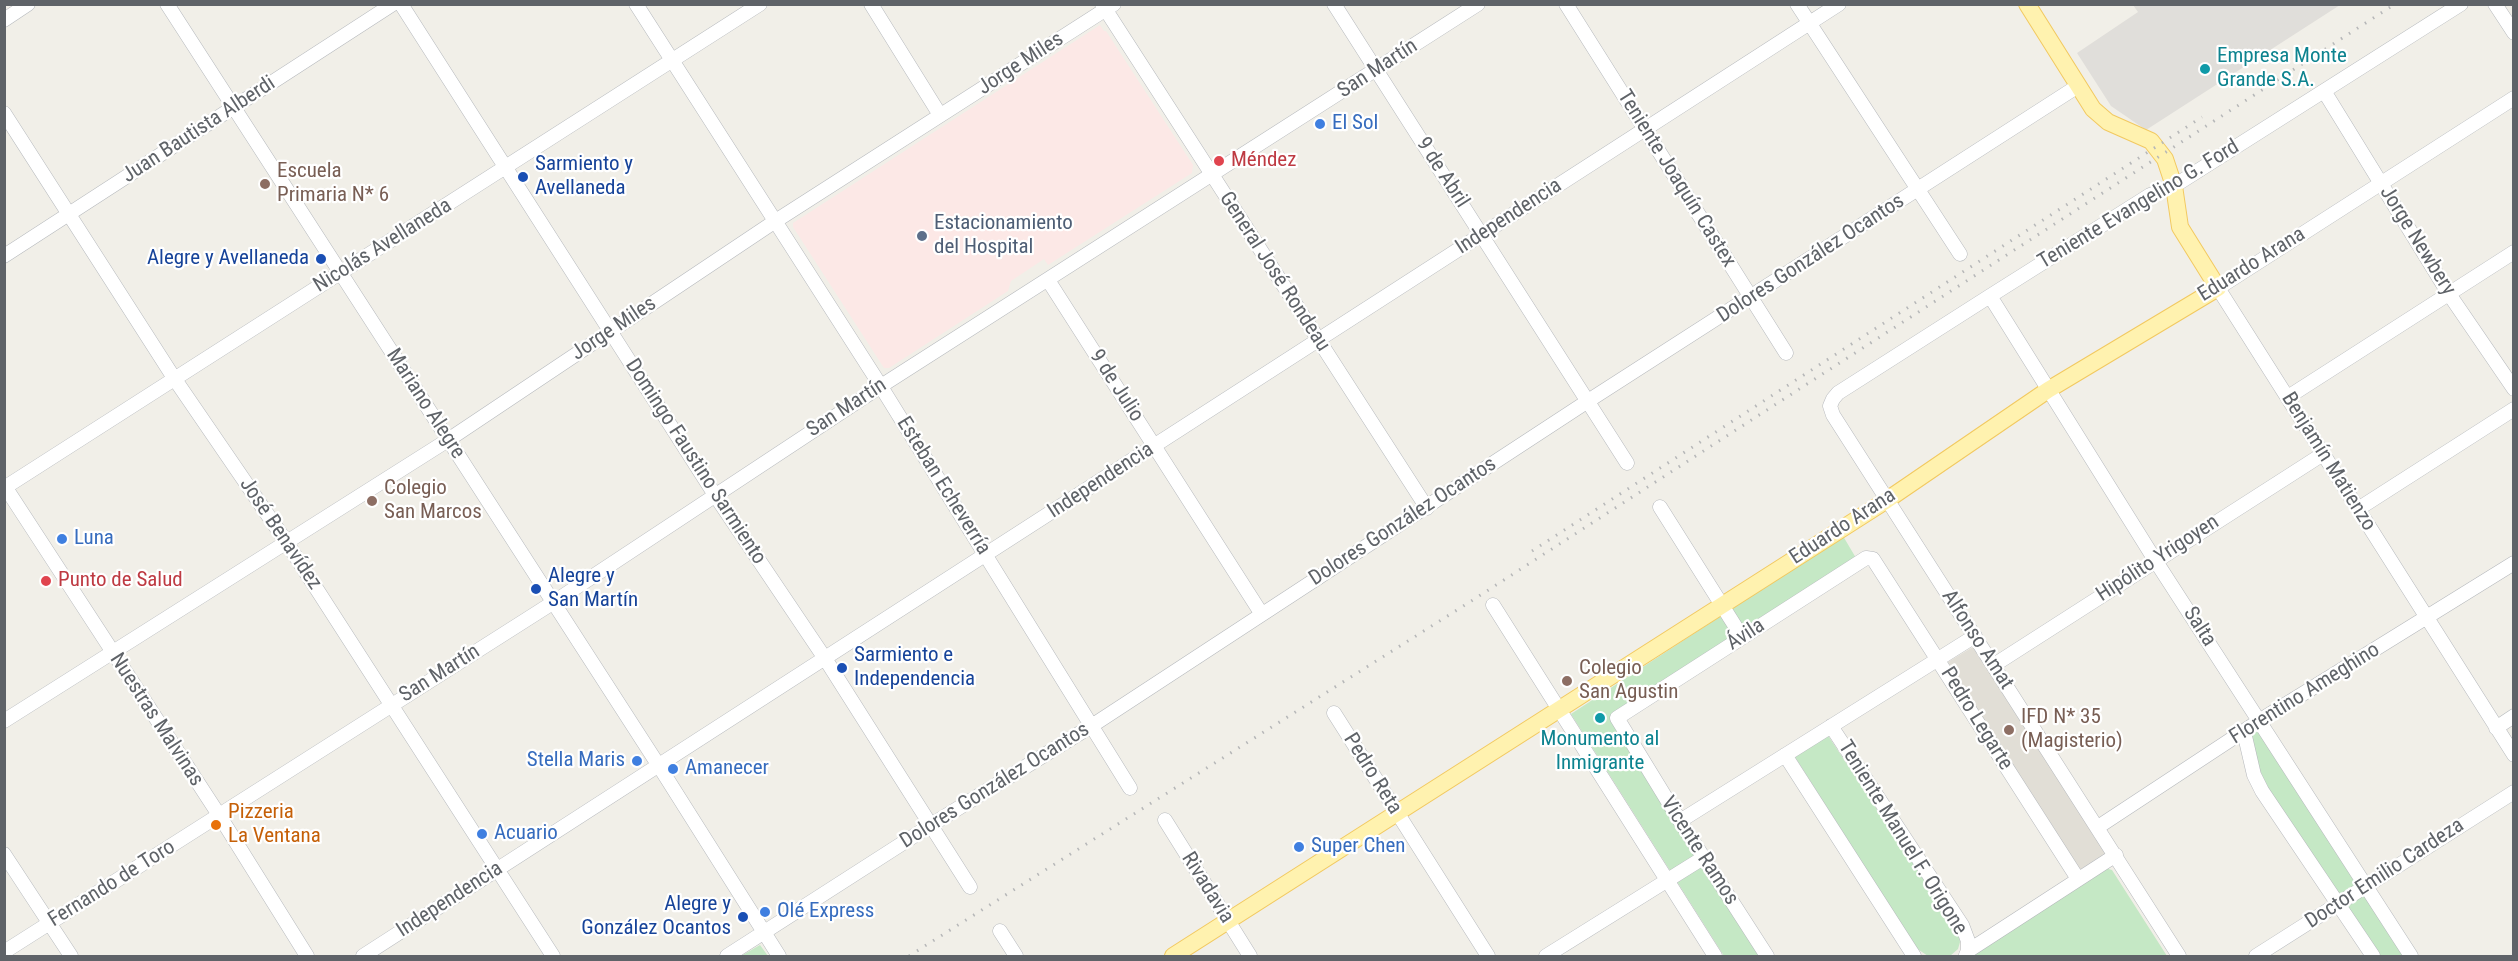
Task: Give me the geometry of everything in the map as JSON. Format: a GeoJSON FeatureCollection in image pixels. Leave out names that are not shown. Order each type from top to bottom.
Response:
{"type":"FeatureCollection","features":[{"type":"Feature","properties":{"kind":"main road"},"geometry":{"type":"LineString","coordinates":[[2027,4],[2078,86]]}},
{"type":"Feature","properties":{"kind":"main road","name":"Benjamín Matienzo"},"geometry":{"type":"LineString","coordinates":[[2078,86],[2099,116],[2151,141],[2165,159],[2174,186],[2180,227],[2218,288]]}},
{"type":"Feature","properties":{"kind":"main road","name":"Eduardo Arana"},"geometry":{"type":"LineString","coordinates":[[1173,957],[1887,500],[2048,390],[2218,288]]}},
{"type":"Feature","properties":{"kind":"street"},"geometry":{"type":"LineString","coordinates":[[4,20],[28,4]]}},
{"type":"Feature","properties":{"kind":"street","name":"Mariano Alegre"},"geometry":{"type":"LineString","coordinates":[[167,4],[554,602],[778,957]]}},
{"type":"Feature","properties":{"kind":"street","name":"Juan Bautista Alberdi"},"geometry":{"type":"LineString","coordinates":[[4,256],[393,4]]}},
{"type":"Feature","properties":{"kind":"street","name":"Domingo Faustino Sarmiento"},"geometry":{"type":"LineString","coordinates":[[401,4],[715,495],[826,660],[970,887]]}},
{"type":"Feature","properties":{"kind":"street","name":"Esteban Echeverría"},"geometry":{"type":"LineString","coordinates":[[636,4],[880,386],[1130,788]]}},
{"type":"Feature","properties":{"kind":"street","name":"Nicolás Avellaneda"},"geometry":{"type":"LineString","coordinates":[[5,487],[673,62],[760,4]]}},
{"type":"Feature","properties":{"kind":"street"},"geometry":{"type":"LineString","coordinates":[[871,4],[940,115]]}},
{"type":"Feature","properties":{"kind":"street","name":"9 de Abril"},"geometry":{"type":"LineString","coordinates":[[1334,4],[1627,463]]}},
{"type":"Feature","properties":{"kind":"street","name":"San Martín"},"geometry":{"type":"LineString","coordinates":[[219,816],[554,602],[880,386],[1478,4]]}},
{"type":"Feature","properties":{"kind":"street","name":"Teniente Joaquín Castex"},"geometry":{"type":"LineString","coordinates":[[1566,4],[1786,353]]}},
{"type":"Feature","properties":{"kind":"street"},"geometry":{"type":"LineString","coordinates":[[1797,4],[1960,254]]}},
{"type":"Feature","properties":{"kind":"street","name":"Independencia"},"geometry":{"type":"LineString","coordinates":[[363,957],[1839,4]]}},
{"type":"Feature","properties":{"kind":"street","name":"Teniente Evangelino G. Ford"},"geometry":{"type":"LineString","coordinates":[[1833,415],[1830,406],[1838,393],[2150,195],[2174,186],[2461,4]]}},
{"type":"Feature","properties":{"kind":"street"},"geometry":{"type":"LineString","coordinates":[[2495,4],[2514,33]]}},
{"type":"Feature","properties":{"kind":"street","name":"Jorge Miles"},"geometry":{"type":"LineString","coordinates":[[4,722],[448,440],[774,222],[1107,6]]}},
{"type":"Feature","properties":{"kind":"street","name":"General José Rondeau"},"geometry":{"type":"LineString","coordinates":[[1107,6],[1317,340],[1427,508]]}},
{"type":"Feature","properties":{"kind":"street","name":"Dolores González Ocantos"},"geometry":{"type":"LineString","coordinates":[[727,957],[931,825],[1092,725],[1588,401],[2078,86]]}},
{"type":"Feature","properties":{"kind":"street","name":"Jorge Newbery"},"geometry":{"type":"LineString","coordinates":[[2324,92],[2449,294],[2514,389]]}},
{"type":"Feature","properties":{"kind":"street","name":"Eduardo Arana"},"geometry":{"type":"LineString","coordinates":[[2218,288],[2514,98]]}},
{"type":"Feature","properties":{"kind":"street","name":"José Benavídez"},"geometry":{"type":"LineString","coordinates":[[4,113],[174,378],[287,543],[553,957]]}},
{"type":"Feature","properties":{"kind":"street"},"geometry":{"type":"LineString","coordinates":[[2288,397],[2514,252]]}},
{"type":"Feature","properties":{"kind":"street","name":"9 de Julio"},"geometry":{"type":"LineString","coordinates":[[1048,280],[1261,613]]}},
{"type":"Feature","properties":{"kind":"street","name":"Benjamín Matienzo"},"geometry":{"type":"LineString","coordinates":[[2218,288],[2514,755]]}},
{"type":"Feature","properties":{"kind":"street","name":"Salta"},"geometry":{"type":"LineString","coordinates":[[1990,296],[2155,560],[2411,957]]}},
{"type":"Feature","properties":{"kind":"street"},"geometry":{"type":"LineString","coordinates":[[2358,509],[2514,409]]}},
{"type":"Feature","properties":{"kind":"street","name":"Alfonso Amat"},"geometry":{"type":"LineString","coordinates":[[1833,415],[2179,957]]}},
{"type":"Feature","properties":{"kind":"street","name":"Hipólito Yrigoyen"},"geometry":{"type":"LineString","coordinates":[[1994,665],[2323,454]]}},
{"type":"Feature","properties":{"kind":"street","name":"Nuestras Malvinas"},"geometry":{"type":"LineString","coordinates":[[5,487],[219,816],[307,957]]}},
{"type":"Feature","properties":{"kind":"street"},"geometry":{"type":"LineString","coordinates":[[1660,507],[1742,637]]}},
{"type":"Feature","properties":{"kind":"street","name":"Ávila"},"geometry":{"type":"LineString","coordinates":[[1620,716],[1861,560],[1873,560]]}},
{"type":"Feature","properties":{"kind":"street","name":"Pedro Legarte"},"geometry":{"type":"LineString","coordinates":[[1873,560],[2078,879]]}},
{"type":"Feature","properties":{"kind":"street","name":"Florentino Ameghino"},"geometry":{"type":"LineString","coordinates":[[2098,827],[2259,721],[2514,564]]}},
{"type":"Feature","properties":{"kind":"street"},"geometry":{"type":"LineString","coordinates":[[1493,605],[1715,957]]}},
{"type":"Feature","properties":{"kind":"street"},"geometry":{"type":"LineString","coordinates":[[1680,821],[1975,636]]}},
{"type":"Feature","properties":{"kind":"street","name":"Pedro Reta"},"geometry":{"type":"LineString","coordinates":[[1334,713],[1488,957]]}},
{"type":"Feature","properties":{"kind":"street","name":"Vicente Ramos"},"geometry":{"type":"LineString","coordinates":[[1620,716],[1617,721],[1767,957]]}},
{"type":"Feature","properties":{"kind":"street"},"geometry":{"type":"LineString","coordinates":[[2496,728],[2514,716]]}},
{"type":"Feature","properties":{"kind":"street","name":"Teniente Manuel F. Origone"},"geometry":{"type":"LineString","coordinates":[[1831,726],[1962,925],[1968,941],[1967,954]]}},
{"type":"Feature","properties":{"kind":"street"},"geometry":{"type":"LineString","coordinates":[[2244,732],[2254,775],[2262,791],[2373,957]]}},
{"type":"Feature","properties":{"kind":"street"},"geometry":{"type":"LineString","coordinates":[[1785,755],[1911,956]]}},
{"type":"Feature","properties":{"kind":"street","name":"Doctor Emilio Cardeza"},"geometry":{"type":"LineString","coordinates":[[2256,957],[2514,792]]}},
{"type":"Feature","properties":{"kind":"street","name":"Fernando de Toro"},"geometry":{"type":"LineString","coordinates":[[4,952],[219,816]]}},
{"type":"Feature","properties":{"kind":"street","name":"Rivadavia"},"geometry":{"type":"LineString","coordinates":[[1165,820],[1250,957]]}},
{"type":"Feature","properties":{"kind":"street"},"geometry":{"type":"LineString","coordinates":[[4,854],[71,957]]}},
{"type":"Feature","properties":{"kind":"street"},"geometry":{"type":"LineString","coordinates":[[1967,954],[2116,855]]}},
{"type":"Feature","properties":{"kind":"street"},"geometry":{"type":"LineString","coordinates":[[1546,957],[1703,858]]}},
{"type":"Feature","properties":{"kind":"street"},"geometry":{"type":"LineString","coordinates":[[1000,931],[1016,957]]}},
{"type":"Feature","properties":{"kind":"shaded area"},"geometry":{"type":"Polygon","coordinates":[[[2133,5],[2340,5],[2146,130],[2111,106],[2077,53],[2138,12],[2133,5]]]}},
{"type":"Feature","properties":{"kind":"shaded area"},"geometry":{"type":"Polygon","coordinates":[[[1100,25],[1193,165],[1192,173],[1048,265],[1044,259],[1011,281],[1008,291],[889,368],[884,368],[793,227],[793,223],[1100,25]]]}},
{"type":"Feature","properties":{"kind":"shaded area","name":"IFD N* 35 (Magisterio)"},"geometry":{"type":"Polygon","coordinates":[[[1973,647],[2106,854],[2078,871],[1948,662],[1973,647]]]}},
{"type":"Feature","properties":{"kind":"green space"},"geometry":{"type":"Polygon","coordinates":[[[1843,536],[1856,558],[1610,719],[1762,956],[1724,956],[1571,714],[1843,536]]]}},
{"type":"Feature","properties":{"kind":"green space"},"geometry":{"type":"Polygon","coordinates":[[[2256,730],[2262,734],[2406,956],[2377,956],[2266,788],[2254,757],[2251,735],[2256,730]]]}},
{"type":"Feature","properties":{"kind":"green space"},"geometry":{"type":"Polygon","coordinates":[[[1827,734],[1959,933],[1958,949],[1950,956],[1928,956],[1916,948],[1795,757],[1827,734]]]}},
{"type":"Feature","properties":{"kind":"green space"},"geometry":{"type":"Polygon","coordinates":[[[2105,868],[2112,870],[2167,956],[1971,956],[2105,868]]]}},
{"type":"Feature","properties":{"kind":"green space"},"geometry":{"type":"Polygon","coordinates":[[[760,945],[768,956],[741,956],[760,945]]]}},
{"type":"Feature","properties":{"kind":"railway"},"geometry":{"type":"LineString","coordinates":[[909,956],[1476,598],[2395,4]]}},
{"type":"Feature","properties":{"kind":"railway"},"geometry":{"type":"LineString","coordinates":[[1532,551],[2202,117]]}},
{"type":"Feature","properties":{"kind":"place","name":"Empresa Monte Grande S.A."},"geometry":{"type":"Point","coordinates":[2205,69]}},
{"type":"Feature","properties":{"kind":"place","name":"El Sol"},"geometry":{"type":"Point","coordinates":[1320,124]}},
{"type":"Feature","properties":{"kind":"place","name":"Méndez"},"geometry":{"type":"Point","coordinates":[1219,161]}},
{"type":"Feature","properties":{"kind":"place","name":"Sarmiento y Avellaneda"},"geometry":{"type":"Point","coordinates":[523,177]}},
{"type":"Feature","properties":{"kind":"place","name":"Escuela Primaria N* 6"},"geometry":{"type":"Point","coordinates":[265,184]}},
{"type":"Feature","properties":{"kind":"place","name":"Estacionamiento del Hospital"},"geometry":{"type":"Point","coordinates":[922,236]}},
{"type":"Feature","properties":{"kind":"place","name":"Alegre y Avellaneda"},"geometry":{"type":"Point","coordinates":[321,259]}},
{"type":"Feature","properties":{"kind":"place","name":"Colegio San Marcos"},"geometry":{"type":"Point","coordinates":[372,501]}},
{"type":"Feature","properties":{"kind":"place","name":"Luna"},"geometry":{"type":"Point","coordinates":[62,539]}},
{"type":"Feature","properties":{"kind":"place","name":"Punto de Salud"},"geometry":{"type":"Point","coordinates":[46,581]}},
{"type":"Feature","properties":{"kind":"place","name":"Alegre y San Martín"},"geometry":{"type":"Point","coordinates":[536,589]}},
{"type":"Feature","properties":{"kind":"place","name":"Sarmiento e Independencia"},"geometry":{"type":"Point","coordinates":[842,668]}},
{"type":"Feature","properties":{"kind":"place","name":"Colegio San Agustin"},"geometry":{"type":"Point","coordinates":[1567,681]}},
{"type":"Feature","properties":{"kind":"place","name":"Monumento al Inmigrante"},"geometry":{"type":"Point","coordinates":[1600,718]}},
{"type":"Feature","properties":{"kind":"place","name":"IFD N* 35 (Magisterio)"},"geometry":{"type":"Point","coordinates":[2009,730]}},
{"type":"Feature","properties":{"kind":"place","name":"Stella Maris"},"geometry":{"type":"Point","coordinates":[637,761]}},
{"type":"Feature","properties":{"kind":"place","name":"Amanecer"},"geometry":{"type":"Point","coordinates":[673,769]}},
{"type":"Feature","properties":{"kind":"place","name":"Pizzeria La Ventana"},"geometry":{"type":"Point","coordinates":[216,825]}},
{"type":"Feature","properties":{"kind":"place","name":"Acuario"},"geometry":{"type":"Point","coordinates":[482,834]}},
{"type":"Feature","properties":{"kind":"place","name":"Super Chen"},"geometry":{"type":"Point","coordinates":[1299,847]}},
{"type":"Feature","properties":{"kind":"place","name":"Olé Express"},"geometry":{"type":"Point","coordinates":[765,912]}},
{"type":"Feature","properties":{"kind":"place","name":"Alegre y González Ocantos"},"geometry":{"type":"Point","coordinates":[743,917]}}]}
